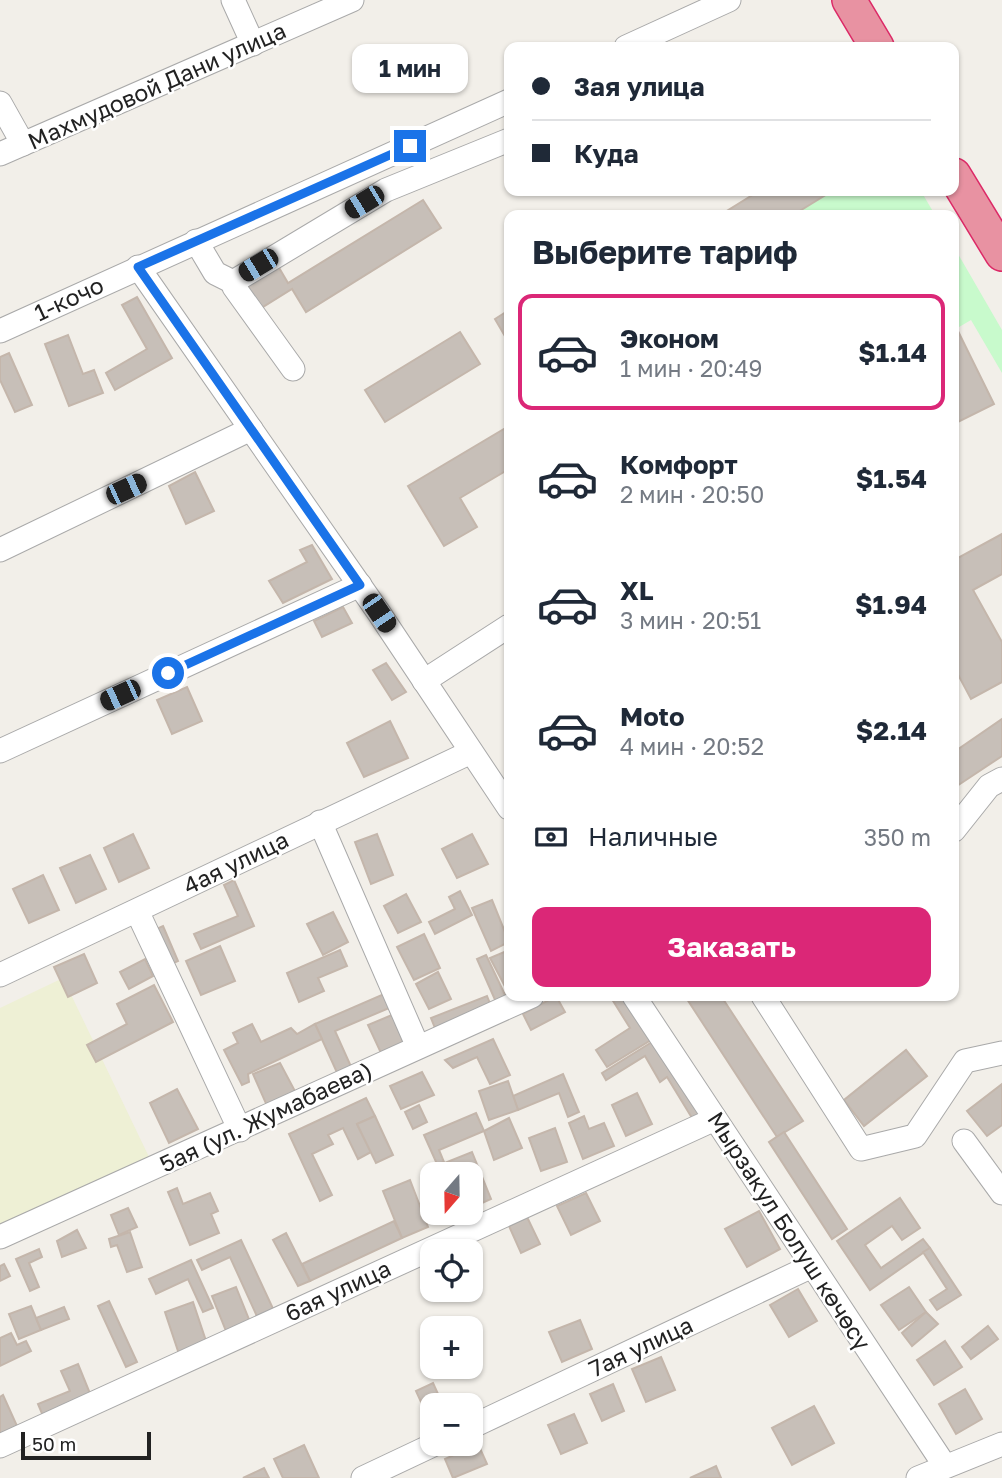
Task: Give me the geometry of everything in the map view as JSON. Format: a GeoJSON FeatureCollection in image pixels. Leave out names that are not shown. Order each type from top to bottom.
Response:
{"type":"FeatureCollection","features":[{"type":"Feature","properties":{"kind":"highway"},"geometry":{"type":"LineString","coordinates":[[849,0],[874,42]]}},
{"type":"Feature","properties":{"kind":"highway"},"geometry":{"type":"LineString","coordinates":[[959,183],[1002,254]]}},
{"type":"Feature","properties":{"kind":"street"},"geometry":{"type":"LineString","coordinates":[[233,0],[253,44]]}},
{"type":"Feature","properties":{"kind":"street","name":"Махмудовой Дани улица"},"geometry":{"type":"LineString","coordinates":[[0,154],[352,0]]}},
{"type":"Feature","properties":{"kind":"street"},"geometry":{"type":"LineString","coordinates":[[637,42],[729,0]]}},
{"type":"Feature","properties":{"kind":"street"},"geometry":{"type":"LineString","coordinates":[[0,103],[23,144]]}},
{"type":"Feature","properties":{"kind":"street","name":"1-кочо"},"geometry":{"type":"LineString","coordinates":[[0,331],[504,103]]}},
{"type":"Feature","properties":{"kind":"street"},"geometry":{"type":"LineString","coordinates":[[233,282],[386,190],[504,142]]}},
{"type":"Feature","properties":{"kind":"street"},"geometry":{"type":"LineString","coordinates":[[196,241],[215,273],[233,282],[293,369]]}},
{"type":"Feature","properties":{"kind":"street"},"geometry":{"type":"LineString","coordinates":[[138,267],[360,585],[504,801]]}},
{"type":"Feature","properties":{"kind":"street"},"geometry":{"type":"LineString","coordinates":[[0,550],[251,429]]}},
{"type":"Feature","properties":{"kind":"street"},"geometry":{"type":"LineString","coordinates":[[0,751],[360,585]]}},
{"type":"Feature","properties":{"kind":"street"},"geometry":{"type":"LineString","coordinates":[[424,681],[504,629]]}},
{"type":"Feature","properties":{"kind":"street","name":"4ая улица"},"geometry":{"type":"LineString","coordinates":[[0,975],[471,752]]}},
{"type":"Feature","properties":{"kind":"street"},"geometry":{"type":"LineString","coordinates":[[959,824],[989,786],[1002,779]]}},
{"type":"Feature","properties":{"kind":"street"},"geometry":{"type":"LineString","coordinates":[[320,822],[418,1047]]}},
{"type":"Feature","properties":{"kind":"street"},"geometry":{"type":"LineString","coordinates":[[136,911],[240,1130]]}},
{"type":"Feature","properties":{"kind":"street","name":"5ая (ул. Жумабаева)"},"geometry":{"type":"LineString","coordinates":[[0,1237],[521,1001]]}},
{"type":"Feature","properties":{"kind":"street","name":"Мырзакул Болуш көчөсү"},"geometry":{"type":"LineString","coordinates":[[637,1001],[812,1266],[955,1468]]}},
{"type":"Feature","properties":{"kind":"street"},"geometry":{"type":"LineString","coordinates":[[767,1001],[861,1149],[915,1136],[965,1061],[1002,1053]]}},
{"type":"Feature","properties":{"kind":"street","name":"6ая улица"},"geometry":{"type":"LineString","coordinates":[[0,1446],[715,1119]]}},
{"type":"Feature","properties":{"kind":"street"},"geometry":{"type":"LineString","coordinates":[[964,1141],[1002,1193]]}},
{"type":"Feature","properties":{"kind":"street","name":"7ая улица"},"geometry":{"type":"LineString","coordinates":[[483,1421],[812,1266]]}},
{"type":"Feature","properties":{"kind":"street"},"geometry":{"type":"LineString","coordinates":[[918,1478],[955,1468],[1002,1444]]}},
{"type":"Feature","properties":{"kind":"street"},"geometry":{"type":"LineString","coordinates":[[363,1478],[420,1451]]}},
{"type":"Feature","properties":{"kind":"green space"},"geometry":{"type":"Polygon","coordinates":[[[821,196],[924,196],[932,210],[796,210],[821,196]]]}},
{"type":"Feature","properties":{"kind":"green space"},"geometry":{"type":"Polygon","coordinates":[[[959,256],[1002,330],[1002,373],[971,320],[959,327],[959,256]]]}},
{"type":"Feature","properties":{"kind":"green space"},"geometry":{"type":"Polygon","coordinates":[[[63,978],[150,1159],[0,1228],[0,1008],[63,978]]]}},
{"type":"Feature","properties":{"kind":"building"},"geometry":{"type":"Polygon","coordinates":[[[751,196],[824,196],[801,210],[728,210],[751,196]]]}},
{"type":"Feature","properties":{"kind":"building"},"geometry":{"type":"Polygon","coordinates":[[[423,200],[441,228],[306,312],[292,289],[258,310],[241,282],[275,261],[288,283],[423,200]]]}},
{"type":"Feature","properties":{"kind":"building"},"geometry":{"type":"Polygon","coordinates":[[[137,297],[172,358],[115,390],[106,373],[147,349],[122,305],[137,297]]]}},
{"type":"Feature","properties":{"kind":"building"},"geometry":{"type":"Polygon","coordinates":[[[504,313],[504,334],[495,319],[504,313]]]}},
{"type":"Feature","properties":{"kind":"building"},"geometry":{"type":"Polygon","coordinates":[[[460,332],[480,364],[385,422],[365,390],[460,332]]]}},
{"type":"Feature","properties":{"kind":"building"},"geometry":{"type":"Polygon","coordinates":[[[959,333],[994,404],[959,422],[959,333]]]}},
{"type":"Feature","properties":{"kind":"building"},"geometry":{"type":"Polygon","coordinates":[[[68,335],[83,374],[94,370],[103,393],[69,406],[45,344],[68,335]]]}},
{"type":"Feature","properties":{"kind":"building"},"geometry":{"type":"Polygon","coordinates":[[[9,353],[32,405],[15,412],[0,380],[0,357],[9,353]]]}},
{"type":"Feature","properties":{"kind":"building"},"geometry":{"type":"Polygon","coordinates":[[[504,429],[504,472],[460,498],[477,527],[444,546],[408,486],[504,429]]]}},
{"type":"Feature","properties":{"kind":"building"},"geometry":{"type":"Polygon","coordinates":[[[195,472],[214,511],[186,524],[169,486],[195,472]]]}},
{"type":"Feature","properties":{"kind":"building"},"geometry":{"type":"Polygon","coordinates":[[[1002,534],[1002,574],[973,590],[1002,642],[1002,682],[971,699],[959,676],[959,557],[1002,534]]]}},
{"type":"Feature","properties":{"kind":"building"},"geometry":{"type":"Polygon","coordinates":[[[312,545],[332,579],[283,603],[269,581],[307,562],[300,550],[312,545]]]}},
{"type":"Feature","properties":{"kind":"building"},"geometry":{"type":"Polygon","coordinates":[[[343,607],[352,623],[322,637],[314,621],[343,607]]]}},
{"type":"Feature","properties":{"kind":"building"},"geometry":{"type":"Polygon","coordinates":[[[386,663],[406,692],[392,700],[373,670],[386,663]]]}},
{"type":"Feature","properties":{"kind":"building"},"geometry":{"type":"Polygon","coordinates":[[[187,687],[202,721],[172,734],[157,700],[187,687]]]}},
{"type":"Feature","properties":{"kind":"building"},"geometry":{"type":"Polygon","coordinates":[[[1002,719],[1002,756],[959,785],[959,749],[1002,719]]]}},
{"type":"Feature","properties":{"kind":"building"},"geometry":{"type":"Polygon","coordinates":[[[390,721],[408,758],[364,777],[347,743],[390,721]]]}},
{"type":"Feature","properties":{"kind":"building"},"geometry":{"type":"Polygon","coordinates":[[[133,834],[149,868],[119,882],[104,848],[133,834]]]}},
{"type":"Feature","properties":{"kind":"building"},"geometry":{"type":"Polygon","coordinates":[[[377,834],[393,875],[371,884],[355,842],[377,834]]]}},
{"type":"Feature","properties":{"kind":"building"},"geometry":{"type":"Polygon","coordinates":[[[472,834],[488,864],[457,878],[442,849],[472,834]]]}},
{"type":"Feature","properties":{"kind":"building"},"geometry":{"type":"Polygon","coordinates":[[[90,855],[106,889],[76,903],[60,868],[90,855]]]}},
{"type":"Feature","properties":{"kind":"building"},"geometry":{"type":"Polygon","coordinates":[[[43,875],[59,910],[29,923],[13,889],[43,875]]]}},
{"type":"Feature","properties":{"kind":"building"},"geometry":{"type":"Polygon","coordinates":[[[234,880],[254,926],[201,949],[194,934],[238,916],[224,885],[234,880]]]}},
{"type":"Feature","properties":{"kind":"building"},"geometry":{"type":"Polygon","coordinates":[[[460,891],[472,915],[435,934],[429,922],[455,909],[449,897],[460,891]]]}},
{"type":"Feature","properties":{"kind":"building"},"geometry":{"type":"Polygon","coordinates":[[[406,894],[421,922],[398,933],[384,906],[406,894]]]}},
{"type":"Feature","properties":{"kind":"building"},"geometry":{"type":"Polygon","coordinates":[[[492,900],[504,930],[504,944],[491,951],[472,908],[492,900]]]}},
{"type":"Feature","properties":{"kind":"building"},"geometry":{"type":"Polygon","coordinates":[[[333,912],[348,942],[323,955],[307,924],[333,912]]]}},
{"type":"Feature","properties":{"kind":"building"},"geometry":{"type":"Polygon","coordinates":[[[163,926],[178,961],[167,966],[152,931],[163,926]]]}},
{"type":"Feature","properties":{"kind":"building"},"geometry":{"type":"Polygon","coordinates":[[[424,934],[440,968],[414,980],[397,947],[424,934]]]}},
{"type":"Feature","properties":{"kind":"building"},"geometry":{"type":"Polygon","coordinates":[[[220,946],[235,981],[201,995],[186,961],[220,946]]]}},
{"type":"Feature","properties":{"kind":"building"},"geometry":{"type":"Polygon","coordinates":[[[340,950],[347,966],[318,978],[324,991],[299,1002],[287,973],[340,950]]]}},
{"type":"Feature","properties":{"kind":"building"},"geometry":{"type":"Polygon","coordinates":[[[504,952],[504,985],[490,958],[504,952]]]}},
{"type":"Feature","properties":{"kind":"building"},"geometry":{"type":"Polygon","coordinates":[[[84,954],[97,983],[68,997],[54,967],[84,954]]]}},
{"type":"Feature","properties":{"kind":"building"},"geometry":{"type":"Polygon","coordinates":[[[486,955],[504,993],[504,1000],[496,1002],[477,959],[486,955]]]}},
{"type":"Feature","properties":{"kind":"building"},"geometry":{"type":"Polygon","coordinates":[[[145,959],[153,976],[129,989],[120,972],[145,959]]]}},
{"type":"Feature","properties":{"kind":"building"},"geometry":{"type":"Polygon","coordinates":[[[438,972],[451,999],[429,1009],[416,984],[438,972]]]}},
{"type":"Feature","properties":{"kind":"building"},"geometry":{"type":"Polygon","coordinates":[[[154,985],[173,1022],[96,1062],[87,1045],[127,1024],[117,1004],[154,985]]]}},
{"type":"Feature","properties":{"kind":"building"},"geometry":{"type":"Polygon","coordinates":[[[384,994],[405,1042],[381,1053],[368,1025],[392,1015],[389,1008],[335,1031],[353,1071],[339,1077],[315,1024],[384,994]]]}},
{"type":"Feature","properties":{"kind":"building"},"geometry":{"type":"Polygon","coordinates":[[[487,996],[493,1011],[437,1033],[431,1018],[487,996]]]}},
{"type":"Feature","properties":{"kind":"building"},"geometry":{"type":"Polygon","coordinates":[[[547,1001],[559,1001],[565,1012],[531,1030],[523,1014],[547,1001]]]}},
{"type":"Feature","properties":{"kind":"building"},"geometry":{"type":"Polygon","coordinates":[[[613,1001],[633,1001],[656,1037],[607,1067],[596,1050],[630,1028],[613,1001]]]}},
{"type":"Feature","properties":{"kind":"building"},"geometry":{"type":"Polygon","coordinates":[[[688,1001],[724,1001],[803,1121],[777,1137],[688,1001]]]}},
{"type":"Feature","properties":{"kind":"building"},"geometry":{"type":"Polygon","coordinates":[[[252,1024],[261,1042],[291,1028],[297,1034],[315,1024],[322,1039],[248,1074],[249,1082],[242,1085],[224,1050],[238,1043],[233,1033],[252,1024]]]}},
{"type":"Feature","properties":{"kind":"building"},"geometry":{"type":"Polygon","coordinates":[[[660,1037],[706,1110],[692,1118],[667,1077],[660,1082],[645,1056],[606,1080],[602,1073],[660,1037]]]}},
{"type":"Feature","properties":{"kind":"building"},"geometry":{"type":"Polygon","coordinates":[[[493,1039],[510,1075],[490,1084],[477,1057],[453,1068],[445,1060],[493,1039]]]}},
{"type":"Feature","properties":{"kind":"building"},"geometry":{"type":"Polygon","coordinates":[[[906,1050],[927,1076],[864,1126],[844,1100],[906,1050]]]}},
{"type":"Feature","properties":{"kind":"building"},"geometry":{"type":"Polygon","coordinates":[[[280,1063],[297,1095],[268,1108],[253,1074],[280,1063]]]}},
{"type":"Feature","properties":{"kind":"building"},"geometry":{"type":"Polygon","coordinates":[[[422,1072],[434,1095],[401,1109],[390,1086],[422,1072]]]}},
{"type":"Feature","properties":{"kind":"building"},"geometry":{"type":"Polygon","coordinates":[[[563,1074],[579,1112],[568,1117],[559,1093],[518,1110],[513,1096],[563,1074]]]}},
{"type":"Feature","properties":{"kind":"building"},"geometry":{"type":"Polygon","coordinates":[[[508,1081],[518,1110],[489,1120],[479,1091],[508,1081]]]}},
{"type":"Feature","properties":{"kind":"building"},"geometry":{"type":"Polygon","coordinates":[[[1002,1084],[1002,1125],[987,1136],[967,1111],[1002,1084]]]}},
{"type":"Feature","properties":{"kind":"building"},"geometry":{"type":"Polygon","coordinates":[[[177,1089],[198,1129],[169,1143],[150,1103],[177,1089]]]}},
{"type":"Feature","properties":{"kind":"building"},"geometry":{"type":"Polygon","coordinates":[[[637,1093],[652,1124],[626,1136],[612,1105],[637,1093]]]}},
{"type":"Feature","properties":{"kind":"building"},"geometry":{"type":"Polygon","coordinates":[[[366,1098],[375,1116],[357,1124],[371,1152],[358,1159],[343,1128],[328,1135],[333,1144],[312,1154],[332,1195],[320,1201],[289,1134],[366,1098]]]}},
{"type":"Feature","properties":{"kind":"building"},"geometry":{"type":"Polygon","coordinates":[[[419,1105],[427,1122],[413,1129],[405,1112],[419,1105]]]}},
{"type":"Feature","properties":{"kind":"building"},"geometry":{"type":"Polygon","coordinates":[[[476,1113],[484,1131],[439,1150],[444,1162],[436,1162],[424,1135],[476,1113]]]}},
{"type":"Feature","properties":{"kind":"building"},"geometry":{"type":"Polygon","coordinates":[[[375,1116],[393,1155],[376,1163],[357,1124],[375,1116]]]}},
{"type":"Feature","properties":{"kind":"building"},"geometry":{"type":"Polygon","coordinates":[[[584,1116],[589,1129],[604,1123],[614,1146],[583,1159],[569,1123],[584,1116]]]}},
{"type":"Feature","properties":{"kind":"building"},"geometry":{"type":"Polygon","coordinates":[[[509,1118],[522,1148],[494,1160],[484,1131],[509,1118]]]}},
{"type":"Feature","properties":{"kind":"building"},"geometry":{"type":"Polygon","coordinates":[[[555,1128],[567,1162],[541,1171],[529,1138],[555,1128]]]}},
{"type":"Feature","properties":{"kind":"building"},"geometry":{"type":"Polygon","coordinates":[[[784,1132],[847,1229],[832,1239],[769,1142],[784,1132]]]}},
{"type":"Feature","properties":{"kind":"building"},"geometry":{"type":"Polygon","coordinates":[[[472,1152],[476,1162],[447,1162],[472,1152]]]}},
{"type":"Feature","properties":{"kind":"building"},"geometry":{"type":"Polygon","coordinates":[[[483,1179],[491,1199],[483,1203],[483,1179]]]}},
{"type":"Feature","properties":{"kind":"building"},"geometry":{"type":"Polygon","coordinates":[[[410,1180],[420,1206],[420,1225],[428,1227],[402,1238],[383,1191],[410,1180]]]}},
{"type":"Feature","properties":{"kind":"building"},"geometry":{"type":"Polygon","coordinates":[[[177,1188],[183,1204],[210,1193],[218,1211],[211,1214],[219,1233],[190,1245],[168,1192],[177,1188]]]}},
{"type":"Feature","properties":{"kind":"building"},"geometry":{"type":"Polygon","coordinates":[[[586,1193],[600,1221],[571,1235],[557,1206],[586,1193]]]}},
{"type":"Feature","properties":{"kind":"building"},"geometry":{"type":"Polygon","coordinates":[[[900,1198],[920,1228],[902,1240],[892,1226],[865,1245],[881,1268],[923,1239],[930,1248],[870,1290],[837,1241],[900,1198]]]}},
{"type":"Feature","properties":{"kind":"building"},"geometry":{"type":"Polygon","coordinates":[[[128,1208],[137,1227],[119,1235],[111,1215],[128,1208]]]}},
{"type":"Feature","properties":{"kind":"building"},"geometry":{"type":"Polygon","coordinates":[[[759,1211],[780,1249],[747,1267],[725,1229],[759,1211]]]}},
{"type":"Feature","properties":{"kind":"building"},"geometry":{"type":"Polygon","coordinates":[[[527,1217],[540,1244],[521,1253],[509,1226],[527,1217]]]}},
{"type":"Feature","properties":{"kind":"building"},"geometry":{"type":"Polygon","coordinates":[[[394,1221],[402,1238],[310,1281],[302,1264],[394,1221]]]}},
{"type":"Feature","properties":{"kind":"building"},"geometry":{"type":"Polygon","coordinates":[[[77,1230],[86,1248],[62,1257],[57,1241],[77,1230]]]}},
{"type":"Feature","properties":{"kind":"building"},"geometry":{"type":"Polygon","coordinates":[[[130,1232],[142,1267],[127,1272],[117,1245],[111,1247],[109,1239],[130,1232]]]}},
{"type":"Feature","properties":{"kind":"building"},"geometry":{"type":"Polygon","coordinates":[[[286,1233],[310,1281],[298,1286],[273,1240],[286,1233]]]}},
{"type":"Feature","properties":{"kind":"building"},"geometry":{"type":"Polygon","coordinates":[[[241,1240],[276,1315],[260,1323],[230,1257],[202,1270],[197,1260],[241,1240]]]}},
{"type":"Feature","properties":{"kind":"building"},"geometry":{"type":"Polygon","coordinates":[[[930,1248],[961,1295],[937,1310],[930,1300],[947,1289],[923,1252],[930,1248]]]}},
{"type":"Feature","properties":{"kind":"building"},"geometry":{"type":"Polygon","coordinates":[[[39,1249],[42,1257],[29,1263],[39,1287],[30,1291],[16,1259],[39,1249]]]}},
{"type":"Feature","properties":{"kind":"building"},"geometry":{"type":"Polygon","coordinates":[[[191,1260],[213,1308],[203,1312],[188,1279],[156,1294],[149,1279],[191,1260]]]}},
{"type":"Feature","properties":{"kind":"building"},"geometry":{"type":"Polygon","coordinates":[[[4,1264],[10,1276],[0,1281],[0,1266],[4,1264]]]}},
{"type":"Feature","properties":{"kind":"building"},"geometry":{"type":"Polygon","coordinates":[[[236,1287],[250,1322],[226,1331],[212,1296],[236,1287]]]}},
{"type":"Feature","properties":{"kind":"building"},"geometry":{"type":"Polygon","coordinates":[[[909,1287],[926,1312],[899,1330],[881,1305],[909,1287]]]}},
{"type":"Feature","properties":{"kind":"building"},"geometry":{"type":"Polygon","coordinates":[[[798,1289],[817,1321],[789,1337],[770,1305],[798,1289]]]}},
{"type":"Feature","properties":{"kind":"building"},"geometry":{"type":"Polygon","coordinates":[[[109,1301],[137,1362],[126,1367],[98,1306],[109,1301]]]}},
{"type":"Feature","properties":{"kind":"building"},"geometry":{"type":"Polygon","coordinates":[[[193,1302],[207,1344],[179,1354],[165,1312],[193,1302]]]}},
{"type":"Feature","properties":{"kind":"building"},"geometry":{"type":"Polygon","coordinates":[[[31,1306],[41,1330],[19,1339],[9,1314],[31,1306]]]}},
{"type":"Feature","properties":{"kind":"building"},"geometry":{"type":"Polygon","coordinates":[[[64,1307],[69,1319],[41,1330],[36,1318],[64,1307]]]}},
{"type":"Feature","properties":{"kind":"building"},"geometry":{"type":"Polygon","coordinates":[[[926,1312],[938,1324],[912,1346],[902,1333],[926,1312]]]}},
{"type":"Feature","properties":{"kind":"building"},"geometry":{"type":"Polygon","coordinates":[[[580,1320],[592,1349],[562,1362],[549,1332],[580,1320]]]}},
{"type":"Feature","properties":{"kind":"building"},"geometry":{"type":"Polygon","coordinates":[[[988,1326],[998,1339],[971,1359],[962,1347],[988,1326]]]}},
{"type":"Feature","properties":{"kind":"building"},"geometry":{"type":"Polygon","coordinates":[[[11,1333],[17,1345],[26,1341],[31,1351],[0,1366],[0,1338],[11,1333]]]}},
{"type":"Feature","properties":{"kind":"building"},"geometry":{"type":"Polygon","coordinates":[[[945,1341],[962,1367],[934,1385],[917,1360],[945,1341]]]}},
{"type":"Feature","properties":{"kind":"building"},"geometry":{"type":"Polygon","coordinates":[[[661,1357],[675,1390],[646,1402],[632,1369],[661,1357]]]}},
{"type":"Feature","properties":{"kind":"building"},"geometry":{"type":"Polygon","coordinates":[[[78,1364],[91,1396],[43,1416],[38,1404],[70,1391],[61,1371],[78,1364]]]}},
{"type":"Feature","properties":{"kind":"building"},"geometry":{"type":"Polygon","coordinates":[[[433,1383],[438,1393],[420,1393],[420,1400],[416,1391],[433,1383]]]}},
{"type":"Feature","properties":{"kind":"building"},"geometry":{"type":"Polygon","coordinates":[[[613,1384],[624,1411],[602,1421],[590,1394],[613,1384]]]}},
{"type":"Feature","properties":{"kind":"building"},"geometry":{"type":"Polygon","coordinates":[[[965,1389],[982,1419],[956,1434],[939,1404],[965,1389]]]}},
{"type":"Feature","properties":{"kind":"building"},"geometry":{"type":"Polygon","coordinates":[[[3,1395],[17,1426],[0,1434],[0,1397],[3,1395]]]}},
{"type":"Feature","properties":{"kind":"building"},"geometry":{"type":"Polygon","coordinates":[[[814,1406],[834,1443],[792,1465],[772,1428],[814,1406]]]}},
{"type":"Feature","properties":{"kind":"building"},"geometry":{"type":"Polygon","coordinates":[[[574,1414],[587,1443],[561,1454],[548,1425],[574,1414]]]}},
{"type":"Feature","properties":{"kind":"building"},"geometry":{"type":"Polygon","coordinates":[[[304,1445],[319,1478],[283,1478],[274,1459],[304,1445]]]}},
{"type":"Feature","properties":{"kind":"building"},"geometry":{"type":"Polygon","coordinates":[[[483,1455],[487,1464],[453,1478],[445,1459],[452,1456],[483,1455]]]}},
{"type":"Feature","properties":{"kind":"building"},"geometry":{"type":"Polygon","coordinates":[[[716,1466],[721,1478],[690,1478],[716,1466]]]}},
{"type":"Feature","properties":{"kind":"building"},"geometry":{"type":"Polygon","coordinates":[[[264,1468],[269,1478],[243,1478],[264,1468]]]}},
{"type":"Feature","properties":{"kind":"route"},"geometry":{"type":"LineString","coordinates":[[168,673],[360,585],[138,267],[410,146]]}}]}
